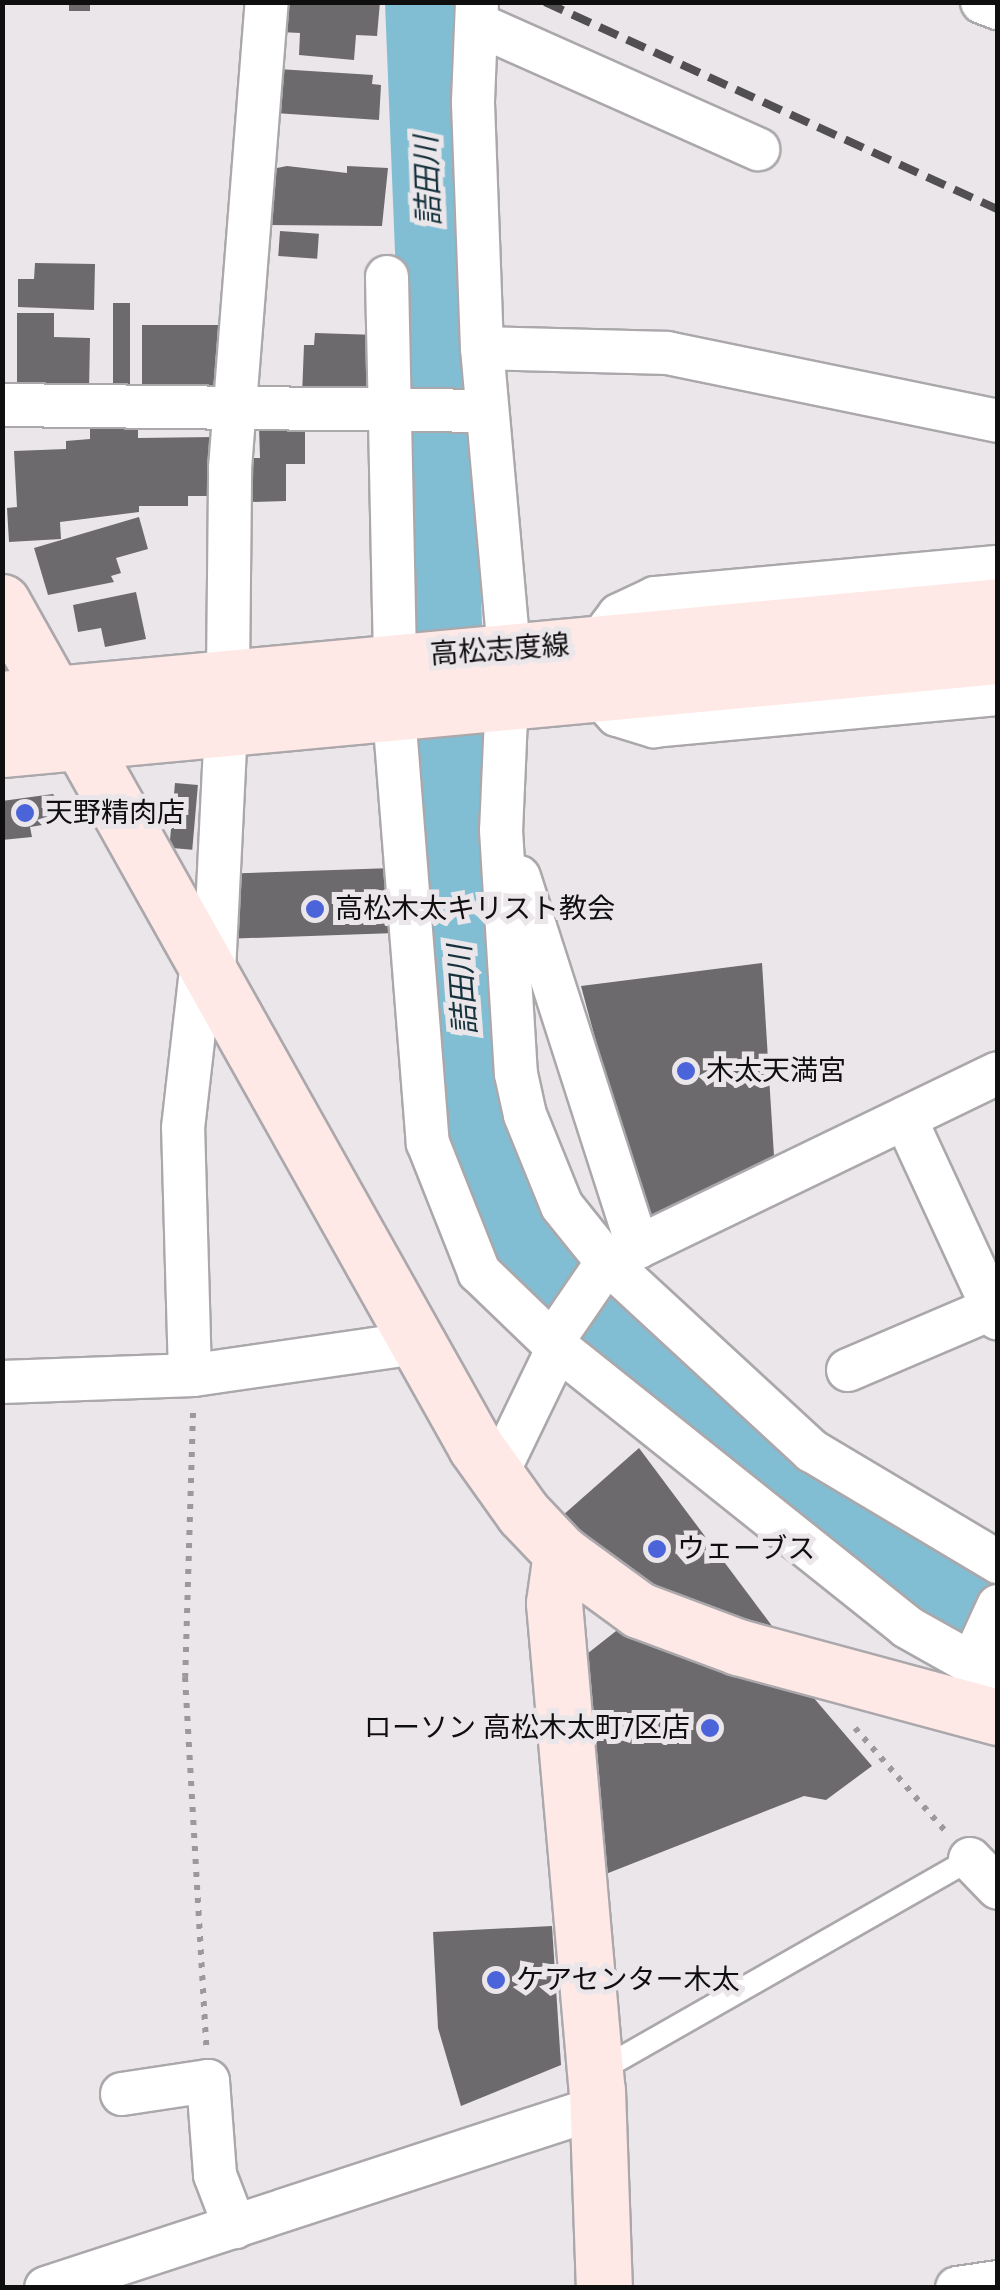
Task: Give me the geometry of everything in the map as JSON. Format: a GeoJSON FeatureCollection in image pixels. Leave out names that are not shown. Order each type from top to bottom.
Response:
{"type":"FeatureCollection","features":[{"type":"Feature","properties":{"kind":"street"},"geometry":{"type":"LineString","coordinates":[[228,673],[235,411],[266,2]]}},
{"type":"Feature","properties":{"kind":"street"},"geometry":{"type":"LineString","coordinates":[[982,2],[998,8]]}},
{"type":"Feature","properties":{"kind":"street"},"geometry":{"type":"LineString","coordinates":[[758,150],[477,13],[482,348],[500,649],[501,830],[516,1074],[525,1115],[562,1206],[616,1262],[812,1452],[998,1562]]}},
{"type":"Feature","properties":{"kind":"street"},"geometry":{"type":"LineString","coordinates":[[388,277],[402,657]]}},
{"type":"Feature","properties":{"kind":"street"},"geometry":{"type":"LineString","coordinates":[[482,348],[667,353],[998,421]]}},
{"type":"Feature","properties":{"kind":"street"},"geometry":{"type":"LineString","coordinates":[[2,405],[392,415],[487,411]]}},
{"type":"Feature","properties":{"kind":"street"},"geometry":{"type":"LineString","coordinates":[[998,567],[656,598],[619,616],[598,669],[617,715],[654,726],[998,694]]}},
{"type":"Feature","properties":{"kind":"street"},"geometry":{"type":"LineString","coordinates":[[2,602],[28,696],[83,742],[417,1343],[496,1476],[561,1554],[639,1610],[738,1646],[998,1718]]}},
{"type":"Feature","properties":{"kind":"street","name":"高松志度線"},"geometry":{"type":"LineString","coordinates":[[2,749],[500,705],[598,669],[998,606]]}},
{"type":"Feature","properties":{"kind":"street","name":"高松志度線"},"geometry":{"type":"LineString","coordinates":[[28,696],[228,673],[500,649],[598,669],[998,656]]}},
{"type":"Feature","properties":{"kind":"street"},"geometry":{"type":"LineString","coordinates":[[404,714],[428,1143],[479,1272],[907,1627],[983,1663],[998,1606]]}},
{"type":"Feature","properties":{"kind":"street"},"geometry":{"type":"LineString","coordinates":[[192,1375],[184,1128],[208,963],[226,728]]}},
{"type":"Feature","properties":{"kind":"street"},"geometry":{"type":"LineString","coordinates":[[501,830],[616,1262]]}},
{"type":"Feature","properties":{"kind":"street"},"geometry":{"type":"LineString","coordinates":[[496,1476],[559,1340],[616,1262],[998,1073]]}},
{"type":"Feature","properties":{"kind":"street"},"geometry":{"type":"LineString","coordinates":[[848,1370],[996,1311],[905,1118]]}},
{"type":"Feature","properties":{"kind":"street"},"geometry":{"type":"LineString","coordinates":[[2,1382],[192,1375],[417,1343]]}},
{"type":"Feature","properties":{"kind":"street"},"geometry":{"type":"LineString","coordinates":[[561,1554],[554,1603],[595,2091],[604,2288]]}},
{"type":"Feature","properties":{"kind":"street"},"geometry":{"type":"LineString","coordinates":[[122,2094],[208,2081],[215,2175],[235,2227]]}},
{"type":"Feature","properties":{"kind":"street"},"geometry":{"type":"LineString","coordinates":[[46,2288],[235,2227],[595,2091]]}},
{"type":"Feature","properties":{"kind":"street"},"geometry":{"type":"LineString","coordinates":[[957,2288],[998,2282]]}},
{"type":"Feature","properties":{"kind":"lane"},"geometry":{"type":"LineString","coordinates":[[595,2091],[984,1874]]}},
{"type":"Feature","properties":{"kind":"path"},"geometry":{"type":"LineString","coordinates":[[192,1375],[185,1677],[208,2081]]}},
{"type":"Feature","properties":{"kind":"path"},"geometry":{"type":"LineString","coordinates":[[848,1719],[984,1874]]}},
{"type":"Feature","properties":{"kind":"building"},"geometry":{"type":"Polygon","coordinates":[[[69,2],[90,2],[90,11],[69,11],[69,2]]]}},
{"type":"Feature","properties":{"kind":"building"},"geometry":{"type":"Polygon","coordinates":[[[380,2],[377,36],[356,35],[354,60],[299,55],[300,33],[280,32],[282,3],[380,2]]]}},
{"type":"Feature","properties":{"kind":"building"},"geometry":{"type":"Polygon","coordinates":[[[278,69],[373,75],[372,84],[381,85],[379,120],[275,113],[278,69]]]}},
{"type":"Feature","properties":{"kind":"building"},"geometry":{"type":"Polygon","coordinates":[[[287,166],[347,173],[347,166],[388,168],[382,226],[269,225],[272,169],[287,166]]]}},
{"type":"Feature","properties":{"kind":"building"},"geometry":{"type":"Polygon","coordinates":[[[280,231],[319,234],[317,259],[278,256],[280,231]]]}},
{"type":"Feature","properties":{"kind":"building"},"geometry":{"type":"Polygon","coordinates":[[[35,263],[95,264],[94,310],[18,307],[18,279],[34,279],[35,263]]]}},
{"type":"Feature","properties":{"kind":"building"},"geometry":{"type":"Polygon","coordinates":[[[113,303],[130,303],[130,387],[113,387],[113,303]]]}},
{"type":"Feature","properties":{"kind":"building"},"geometry":{"type":"Polygon","coordinates":[[[17,313],[54,313],[54,337],[90,338],[89,391],[17,395],[17,313]]]}},
{"type":"Feature","properties":{"kind":"building"},"geometry":{"type":"Polygon","coordinates":[[[142,325],[218,325],[218,390],[142,390],[142,325]]]}},
{"type":"Feature","properties":{"kind":"building"},"geometry":{"type":"Polygon","coordinates":[[[315,333],[377,335],[375,398],[302,395],[304,345],[314,345],[315,333]]]}},
{"type":"Feature","properties":{"kind":"building"},"geometry":{"type":"Polygon","coordinates":[[[138,424],[138,438],[214,437],[214,496],[188,496],[188,506],[139,506],[139,512],[60,522],[61,539],[9,542],[7,508],[17,507],[14,451],[66,449],[66,441],[90,439],[90,428],[138,424]]]}},
{"type":"Feature","properties":{"kind":"building"},"geometry":{"type":"Polygon","coordinates":[[[305,425],[305,464],[286,464],[286,501],[251,502],[251,458],[260,458],[259,427],[305,425]]]}},
{"type":"Feature","properties":{"kind":"building"},"geometry":{"type":"Polygon","coordinates":[[[139,517],[148,549],[116,558],[121,573],[111,576],[114,582],[48,595],[34,548],[139,517]]]}},
{"type":"Feature","properties":{"kind":"building"},"geometry":{"type":"Polygon","coordinates":[[[136,592],[146,639],[105,647],[101,628],[78,632],[73,605],[136,592]]]}},
{"type":"Feature","properties":{"kind":"building"},"geometry":{"type":"Polygon","coordinates":[[[175,783],[198,785],[192,850],[169,848],[175,783]]]}},
{"type":"Feature","properties":{"kind":"building"},"geometry":{"type":"Polygon","coordinates":[[[53,794],[73,820],[30,827],[32,837],[2,840],[2,801],[53,794]]]}},
{"type":"Feature","properties":{"kind":"building","name":"高松木太キリスト教会"},"geometry":{"type":"Polygon","coordinates":[[[393,868],[395,933],[235,939],[233,874],[393,868]]]}},
{"type":"Feature","properties":{"kind":"building","name":"木太天満宮"},"geometry":{"type":"Polygon","coordinates":[[[762,963],[774,1156],[644,1220],[581,986],[762,963]]]}},
{"type":"Feature","properties":{"kind":"building","name":"ウェーブス"},"geometry":{"type":"Polygon","coordinates":[[[639,1448],[781,1638],[637,1581],[562,1516],[639,1448]]]}},
{"type":"Feature","properties":{"kind":"building","name":"ローソン 高松木太町7区店"},"geometry":{"type":"Polygon","coordinates":[[[625,1624],[738,1676],[807,1690],[872,1766],[826,1800],[804,1796],[588,1881],[578,1661],[625,1624]]]}},
{"type":"Feature","properties":{"kind":"building","name":"ケアセンター木太"},"geometry":{"type":"Polygon","coordinates":[[[552,1926],[561,2065],[461,2106],[438,2028],[433,1932],[552,1926]]]}},
{"type":"Feature","properties":{"kind":"waterway","name":"詰田川"},"geometry":{"type":"LineString","coordinates":[[421,2],[459,949],[469,1071],[484,1142],[530,1251],[570,1296],[791,1486],[911,1571],[998,1616]]}},
{"type":"Feature","properties":{"kind":"railway"},"geometry":{"type":"LineString","coordinates":[[545,2],[998,209]]}},
{"type":"Feature","properties":{"kind":"place","name":"天野精肉店"},"geometry":{"type":"Point","coordinates":[25,813]}},
{"type":"Feature","properties":{"kind":"place","name":"高松木太キリスト教会"},"geometry":{"type":"Point","coordinates":[315,909]}},
{"type":"Feature","properties":{"kind":"place","name":"木太天満宮"},"geometry":{"type":"Point","coordinates":[686,1071]}},
{"type":"Feature","properties":{"kind":"place","name":"ウェーブス"},"geometry":{"type":"Point","coordinates":[657,1549]}},
{"type":"Feature","properties":{"kind":"place","name":"ローソン 高松木太町7区店"},"geometry":{"type":"Point","coordinates":[710,1728]}},
{"type":"Feature","properties":{"kind":"place","name":"ケアセンター木太"},"geometry":{"type":"Point","coordinates":[496,1980]}}]}
